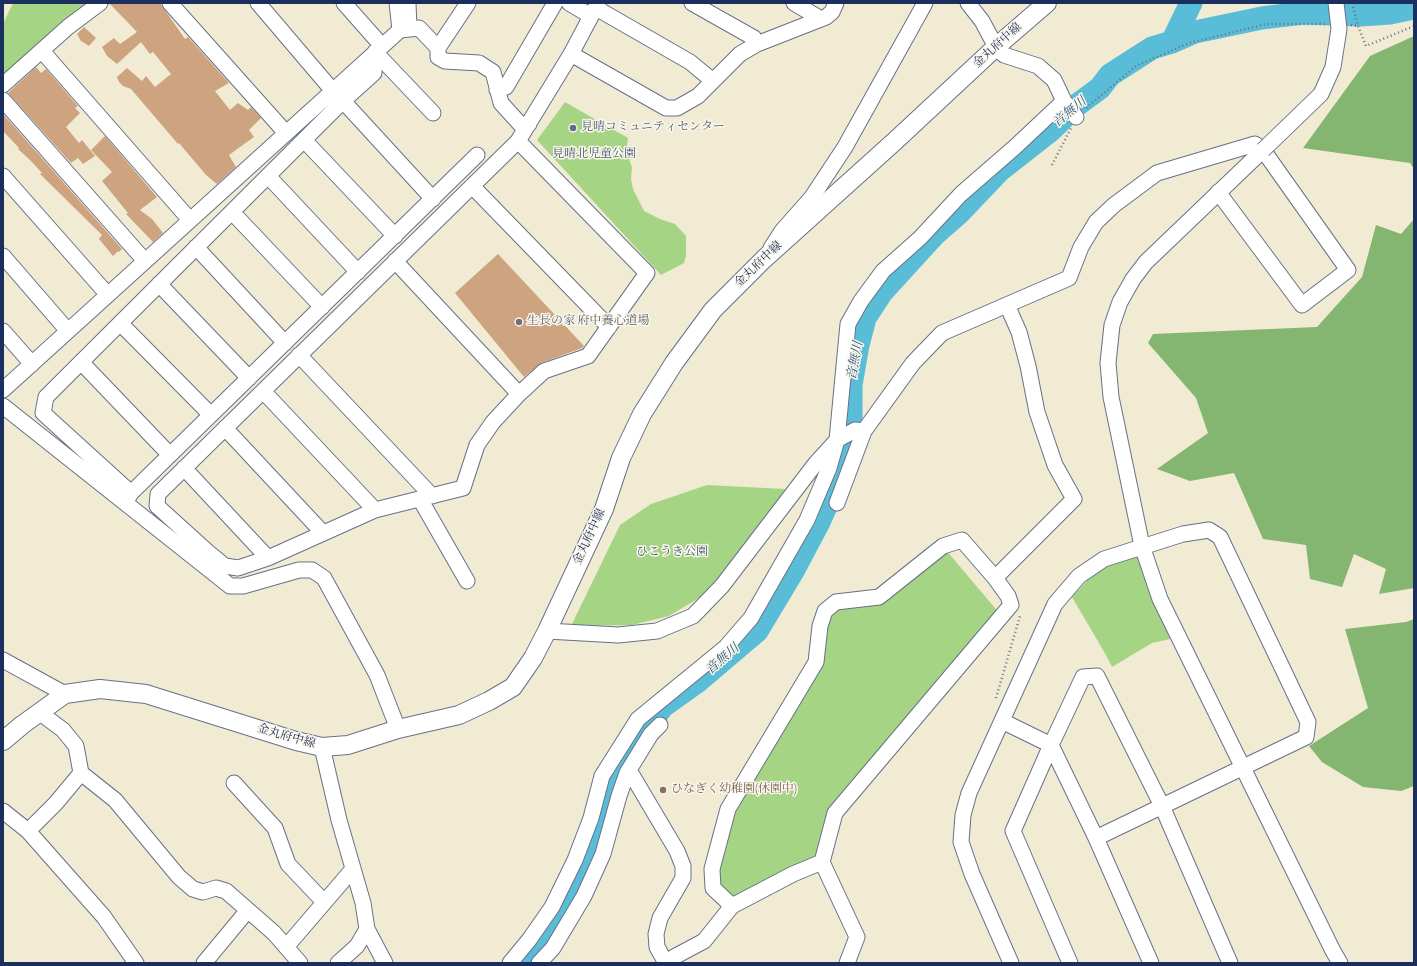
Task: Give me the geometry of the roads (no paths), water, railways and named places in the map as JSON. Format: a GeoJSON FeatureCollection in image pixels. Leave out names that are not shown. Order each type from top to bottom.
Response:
{"type":"FeatureCollection","features":[{"type":"Feature","properties":{"kind":"main road","name":"金丸府中線"},"geometry":{"type":"LineString","coordinates":[[3,741],[39,712],[65,694],[100,689],[146,694],[322,747],[348,745],[398,728],[459,715],[489,701],[512,687],[534,658],[604,509],[621,458],[642,414],[674,364],[713,310],[764,259],[895,141],[996,47],[1047,3]]}},
{"type":"Feature","properties":{"kind":"street"},"geometry":{"type":"LineString","coordinates":[[3,85],[68,27],[100,3]]}},
{"type":"Feature","properties":{"kind":"street"},"geometry":{"type":"LineString","coordinates":[[170,3],[286,134]]}},
{"type":"Feature","properties":{"kind":"street"},"geometry":{"type":"LineString","coordinates":[[258,3],[338,96],[433,199]]}},
{"type":"Feature","properties":{"kind":"street"},"geometry":{"type":"LineString","coordinates":[[344,3],[379,49],[433,113]]}},
{"type":"Feature","properties":{"kind":"street"},"geometry":{"type":"LineString","coordinates":[[397,3],[404,29]]}},
{"type":"Feature","properties":{"kind":"street"},"geometry":{"type":"LineString","coordinates":[[404,29],[408,3]]}},
{"type":"Feature","properties":{"kind":"street"},"geometry":{"type":"LineString","coordinates":[[468,3],[438,48],[438,57],[445,61],[479,63],[493,72],[501,103],[520,124],[529,124]]}},
{"type":"Feature","properties":{"kind":"street"},"geometry":{"type":"LineString","coordinates":[[497,90],[506,87],[555,3]]}},
{"type":"Feature","properties":{"kind":"street"},"geometry":{"type":"LineString","coordinates":[[569,3],[595,9],[690,62],[713,81]]}},
{"type":"Feature","properties":{"kind":"street"},"geometry":{"type":"LineString","coordinates":[[692,3],[754,38],[756,44]]}},
{"type":"Feature","properties":{"kind":"street"},"geometry":{"type":"LineString","coordinates":[[794,3],[821,19]]}},
{"type":"Feature","properties":{"kind":"street"},"geometry":{"type":"LineString","coordinates":[[571,54],[666,108],[678,108],[698,96],[740,54],[756,44],[826,17],[832,12],[836,3]]}},
{"type":"Feature","properties":{"kind":"street"},"geometry":{"type":"LineString","coordinates":[[764,259],[782,231],[812,197],[844,147],[925,3]]}},
{"type":"Feature","properties":{"kind":"street"},"geometry":{"type":"LineString","coordinates":[[968,3],[982,21],[996,47],[1004,55],[1038,66],[1054,80],[1064,101],[1076,118]]}},
{"type":"Feature","properties":{"kind":"street"},"geometry":{"type":"LineString","coordinates":[[1336,3],[1339,29],[1333,67],[1321,94],[1146,262],[1133,279],[1120,302],[1112,325],[1108,363],[1111,397],[1142,546],[1160,599],[1340,963]]}},
{"type":"Feature","properties":{"kind":"street"},"geometry":{"type":"LineString","coordinates":[[398,728],[377,675],[324,578],[312,570],[298,570],[243,586],[230,586],[157,506],[158,494],[518,141],[571,54],[595,9]]}},
{"type":"Feature","properties":{"kind":"street"},"geometry":{"type":"LineString","coordinates":[[3,390],[286,134],[374,72],[379,49],[404,29],[419,28],[438,48]]}},
{"type":"Feature","properties":{"kind":"street"},"geometry":{"type":"LineString","coordinates":[[42,51],[190,220]]}},
{"type":"Feature","properties":{"kind":"street"},"geometry":{"type":"LineString","coordinates":[[128,498],[43,413],[46,397],[304,140],[338,96]]}},
{"type":"Feature","properties":{"kind":"street"},"geometry":{"type":"LineString","coordinates":[[3,100],[145,261]]}},
{"type":"Feature","properties":{"kind":"street"},"geometry":{"type":"LineString","coordinates":[[510,963],[529,940],[552,907],[575,860],[591,818],[602,776],[638,719],[726,647],[751,618],[807,520],[829,468],[836,440],[848,324],[861,301],[883,271],[920,238],[961,194],[1015,147],[1064,101]]}},
{"type":"Feature","properties":{"kind":"street"},"geometry":{"type":"LineString","coordinates":[[304,140],[395,236]]}},
{"type":"Feature","properties":{"kind":"street"},"geometry":{"type":"LineString","coordinates":[[3,406],[128,498],[205,558],[225,566],[238,568],[268,558],[375,510],[463,488],[477,445],[493,422],[519,394],[544,371],[588,356],[647,273],[518,141]]}},
{"type":"Feature","properties":{"kind":"street"},"geometry":{"type":"LineString","coordinates":[[837,503],[860,430],[913,363],[942,333],[1069,278],[1081,247],[1096,222],[1114,205],[1157,173],[1255,144],[1263,150],[1348,270],[1302,305],[1218,192]]}},
{"type":"Feature","properties":{"kind":"street"},"geometry":{"type":"LineString","coordinates":[[128,498],[476,155]]}},
{"type":"Feature","properties":{"kind":"street"},"geometry":{"type":"LineString","coordinates":[[3,176],[108,295]]}},
{"type":"Feature","properties":{"kind":"street"},"geometry":{"type":"LineString","coordinates":[[268,176],[358,272]]}},
{"type":"Feature","properties":{"kind":"street"},"geometry":{"type":"LineString","coordinates":[[472,186],[609,327]]}},
{"type":"Feature","properties":{"kind":"street"},"geometry":{"type":"LineString","coordinates":[[232,212],[322,307]]}},
{"type":"Feature","properties":{"kind":"street"},"geometry":{"type":"LineString","coordinates":[[196,247],[285,343]]}},
{"type":"Feature","properties":{"kind":"street"},"geometry":{"type":"LineString","coordinates":[[3,256],[68,331]]}},
{"type":"Feature","properties":{"kind":"street"},"geometry":{"type":"LineString","coordinates":[[395,261],[519,394]]}},
{"type":"Feature","properties":{"kind":"street"},"geometry":{"type":"LineString","coordinates":[[159,284],[249,378]]}},
{"type":"Feature","properties":{"kind":"street"},"geometry":{"type":"LineString","coordinates":[[995,578],[1074,500],[1055,465],[1037,412],[1028,366],[1019,332],[1007,305]]}},
{"type":"Feature","properties":{"kind":"street"},"geometry":{"type":"LineString","coordinates":[[120,323],[211,415]]}},
{"type":"Feature","properties":{"kind":"street"},"geometry":{"type":"LineString","coordinates":[[3,332],[32,364]]}},
{"type":"Feature","properties":{"kind":"street"},"geometry":{"type":"LineString","coordinates":[[299,355],[426,497],[466,581]]}},
{"type":"Feature","properties":{"kind":"street"},"geometry":{"type":"LineString","coordinates":[[81,362],[170,455]]}},
{"type":"Feature","properties":{"kind":"street"},"geometry":{"type":"LineString","coordinates":[[263,391],[375,510]]}},
{"type":"Feature","properties":{"kind":"street"},"geometry":{"type":"LineString","coordinates":[[225,428],[323,533]]}},
{"type":"Feature","properties":{"kind":"street"},"geometry":{"type":"LineString","coordinates":[[546,631],[618,635],[657,631],[693,616],[722,586],[816,463],[836,440],[860,430]]}},
{"type":"Feature","properties":{"kind":"street"},"geometry":{"type":"LineString","coordinates":[[184,468],[268,558]]}},
{"type":"Feature","properties":{"kind":"street"},"geometry":{"type":"LineString","coordinates":[[1011,963],[972,874],[961,842],[963,815],[969,793],[1055,604],[1079,576],[1104,559],[1183,534],[1209,530],[1220,537],[1308,722],[1306,737],[1096,838]]}},
{"type":"Feature","properties":{"kind":"street"},"geometry":{"type":"LineString","coordinates":[[732,906],[713,888],[712,869],[728,809],[816,662],[820,626],[825,611],[836,602],[879,598],[943,546],[962,540],[995,578],[1008,596],[1011,605],[835,813],[822,862],[857,937],[847,963]]}},
{"type":"Feature","properties":{"kind":"street"},"geometry":{"type":"LineString","coordinates":[[3,660],[65,694]]}},
{"type":"Feature","properties":{"kind":"street"},"geometry":{"type":"LineString","coordinates":[[1070,963],[1013,831],[1083,677],[1096,676],[1162,806],[1230,963]]}},
{"type":"Feature","properties":{"kind":"street"},"geometry":{"type":"LineString","coordinates":[[39,712],[63,730],[76,746],[81,773],[115,800],[180,877],[193,890],[203,892],[216,888],[226,891],[274,933],[300,963]]}},
{"type":"Feature","properties":{"kind":"street"},"geometry":{"type":"LineString","coordinates":[[1002,721],[1051,745],[1096,838],[1151,963]]}},
{"type":"Feature","properties":{"kind":"street"},"geometry":{"type":"LineString","coordinates":[[539,963],[553,948],[584,896],[603,854],[619,796],[628,773],[651,734],[660,725]]}},
{"type":"Feature","properties":{"kind":"street"},"geometry":{"type":"LineString","coordinates":[[322,747],[339,820],[363,903],[367,929],[385,963]]}},
{"type":"Feature","properties":{"kind":"street"},"geometry":{"type":"LineString","coordinates":[[28,831],[56,803],[81,773]]}},
{"type":"Feature","properties":{"kind":"street"},"geometry":{"type":"LineString","coordinates":[[628,773],[632,774],[677,851],[683,866],[683,878],[660,918],[656,934],[657,947],[667,963],[674,957],[704,941],[732,906],[792,874],[822,862]]}},
{"type":"Feature","properties":{"kind":"street"},"geometry":{"type":"LineString","coordinates":[[234,783],[275,828],[288,864],[324,902]]}},
{"type":"Feature","properties":{"kind":"street"},"geometry":{"type":"LineString","coordinates":[[3,810],[28,831],[104,917],[136,963]]}},
{"type":"Feature","properties":{"kind":"street"},"geometry":{"type":"LineString","coordinates":[[286,947],[353,868]]}},
{"type":"Feature","properties":{"kind":"street"},"geometry":{"type":"LineString","coordinates":[[204,963],[248,910]]}},
{"type":"Feature","properties":{"kind":"street"},"geometry":{"type":"LineString","coordinates":[[338,963],[357,946],[367,929]]}},
{"type":"Feature","properties":{"kind":"waterway"},"geometry":{"type":"LineString","coordinates":[[1172,42],[1191,3]]}},
{"type":"Feature","properties":{"kind":"waterway","name":"音無川"},"geometry":{"type":"LineString","coordinates":[[525,963],[542,946],[572,902],[598,844],[607,797],[625,759],[662,707],[697,682],[757,631],[793,571],[819,522],[840,470],[851,423],[851,385],[858,345],[865,318],[882,292],[935,234],[959,213],[999,171],[1050,131],[1077,105],[1100,88],[1110,75],[1152,48],[1172,42],[1195,32],[1262,18],[1303,13],[1361,15],[1390,13],[1414,8]]}},
{"type":"Feature","properties":{"kind":"place","name":"見晴コミュニティセンター"},"geometry":{"type":"Point","coordinates":[573,128]}},
{"type":"Feature","properties":{"kind":"place","name":"生長の家 府中養心道場"},"geometry":{"type":"Point","coordinates":[519,322]}},
{"type":"Feature","properties":{"kind":"place","name":"ひなぎく幼稚園(休園中)"},"geometry":{"type":"Point","coordinates":[663,790]}},
{"type":"Feature","properties":{"kind":"park label","name":"見晴北児童公園"},"geometry":{"type":"Point","coordinates":[594,155]}},
{"type":"Feature","properties":{"kind":"park label","name":"ひこうき公園"},"geometry":{"type":"Point","coordinates":[672,553]}}]}
